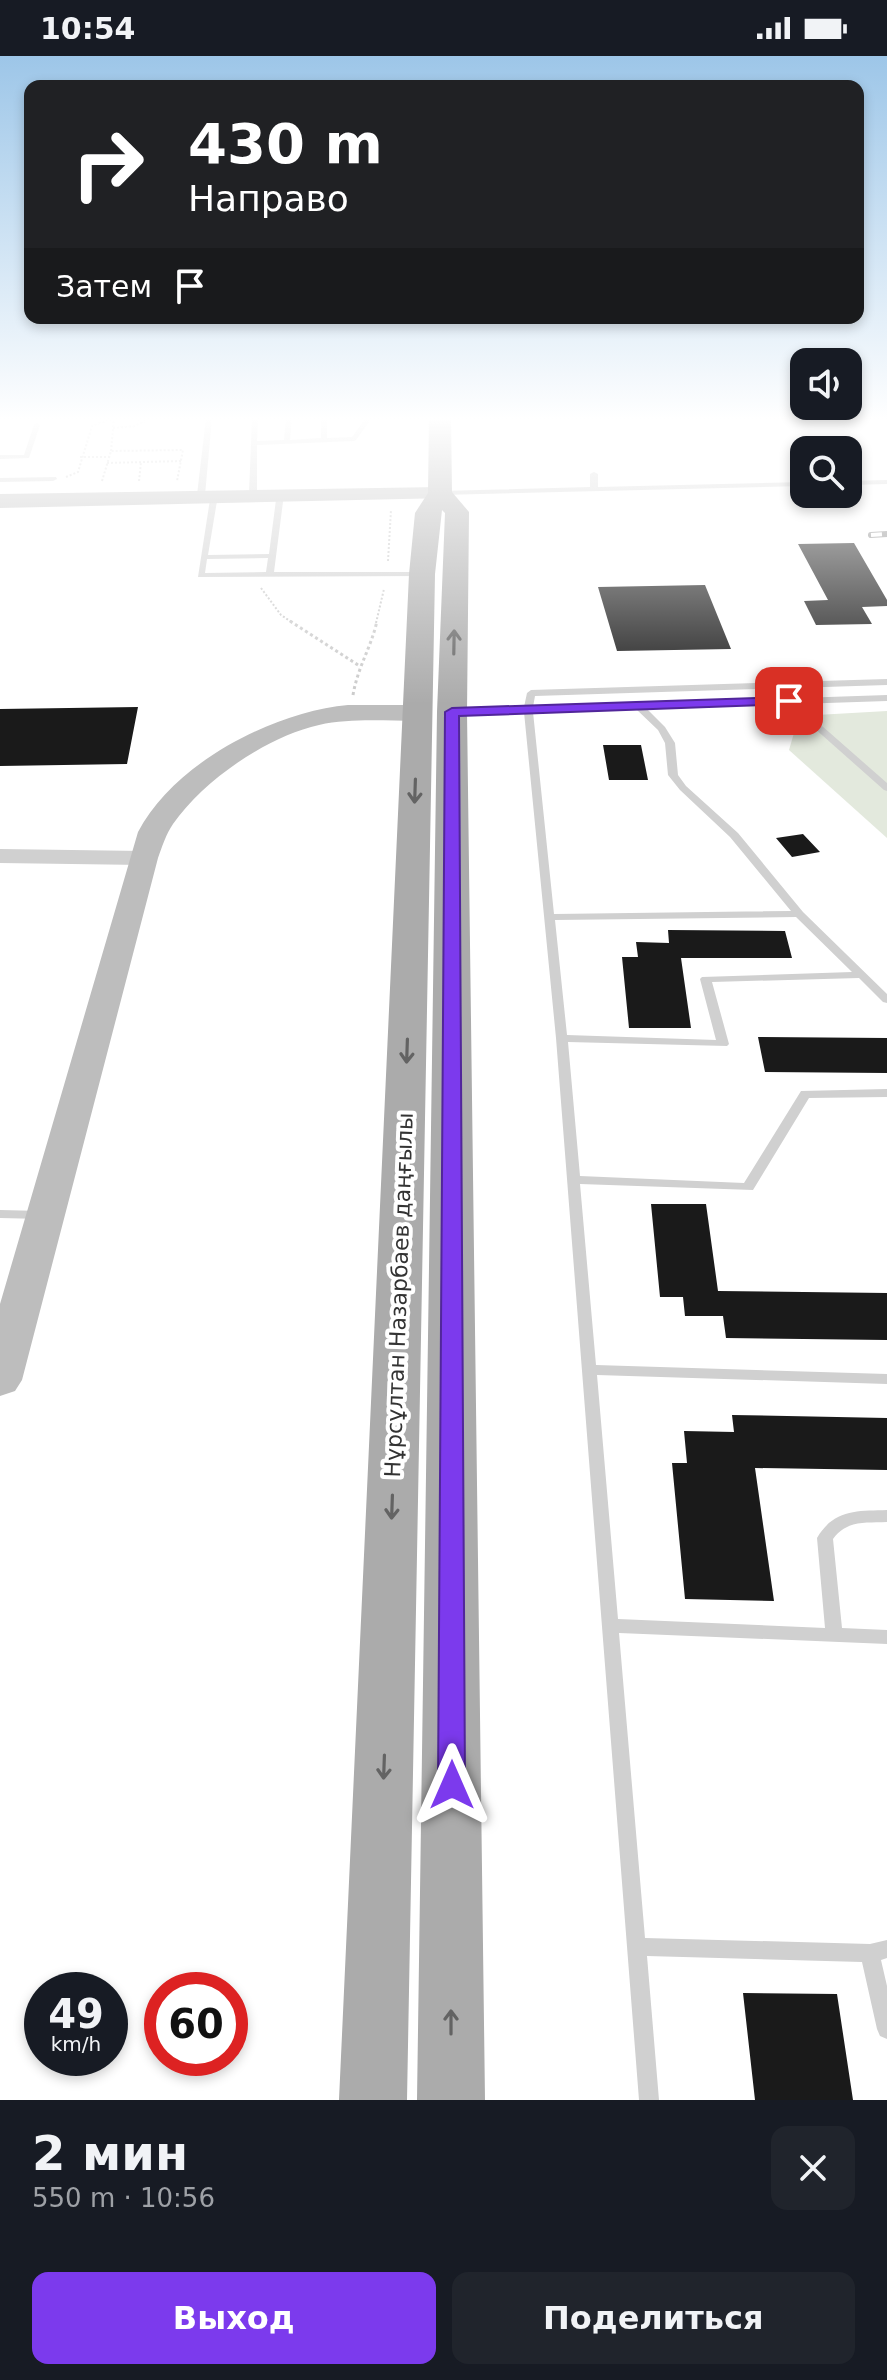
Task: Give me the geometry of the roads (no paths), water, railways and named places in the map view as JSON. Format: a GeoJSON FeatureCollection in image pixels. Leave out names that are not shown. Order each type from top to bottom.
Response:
{"type":"FeatureCollection","features":[{"type":"Feature","properties":{"kind":"main road","name":"Нұрсұлтан Назарбаев даңғылы"},"geometry":{"type":"LineString","coordinates":[[427,513],[422,574],[435,713],[451,2100]]}},
{"type":"Feature","properties":{"kind":"main road","name":"Нұрсұлтан Назарбаев даңғылы"},"geometry":{"type":"LineString","coordinates":[[373,2100],[435,713],[457,513]]}},
{"type":"Feature","properties":{"kind":"street"},"geometry":{"type":"LineString","coordinates":[[0,1380],[143,858],[159,821],[188,791],[228,760],[271,735],[306,720],[350,713],[435,713]]}},
{"type":"Feature","properties":{"kind":"street"},"geometry":{"type":"LineString","coordinates":[[0,856],[143,858]]}},
{"type":"Feature","properties":{"kind":"lane"},"geometry":{"type":"LineString","coordinates":[[207,513],[201,575],[422,574]]}},
{"type":"Feature","properties":{"kind":"lane"},"geometry":{"type":"LineString","coordinates":[[270,575],[277,513]]}},
{"type":"Feature","properties":{"kind":"lane"},"geometry":{"type":"LineString","coordinates":[[205,557],[272,556]]}},
{"type":"Feature","properties":{"kind":"lane"},"geometry":{"type":"LineString","coordinates":[[649,2100],[562,1038],[528,710],[531,693],[887,682]]}},
{"type":"Feature","properties":{"kind":"lane"},"geometry":{"type":"LineString","coordinates":[[435,713],[887,698]]}},
{"type":"Feature","properties":{"kind":"lane"},"geometry":{"type":"LineString","coordinates":[[789,701],[887,788]]}},
{"type":"Feature","properties":{"kind":"lane"},"geometry":{"type":"LineString","coordinates":[[638,706],[662,729],[670,743],[673,775],[734,835],[799,914],[887,1000]]}},
{"type":"Feature","properties":{"kind":"lane"},"geometry":{"type":"LineString","coordinates":[[550,917],[799,914]]}},
{"type":"Feature","properties":{"kind":"lane"},"geometry":{"type":"LineString","coordinates":[[562,1038],[723,1044],[706,979],[862,975]]}},
{"type":"Feature","properties":{"kind":"lane"},"geometry":{"type":"LineString","coordinates":[[573,1180],[748,1187],[805,1094],[887,1093]]}},
{"type":"Feature","properties":{"kind":"lane"},"geometry":{"type":"LineString","coordinates":[[0,1214],[45,1215]]}},
{"type":"Feature","properties":{"kind":"lane"},"geometry":{"type":"LineString","coordinates":[[589,1370],[887,1379]]}},
{"type":"Feature","properties":{"kind":"lane"},"geometry":{"type":"LineString","coordinates":[[834,1635],[825,1538],[832,1526],[845,1517],[887,1516]]}},
{"type":"Feature","properties":{"kind":"lane"},"geometry":{"type":"LineString","coordinates":[[610,1626],[887,1637]]}},
{"type":"Feature","properties":{"kind":"lane"},"geometry":{"type":"LineString","coordinates":[[636,1947],[879,1951],[887,2029]]}},
{"type":"Feature","properties":{"kind":"railway"},"geometry":{"type":"LineString","coordinates":[[871,535],[887,534]]}}]}
